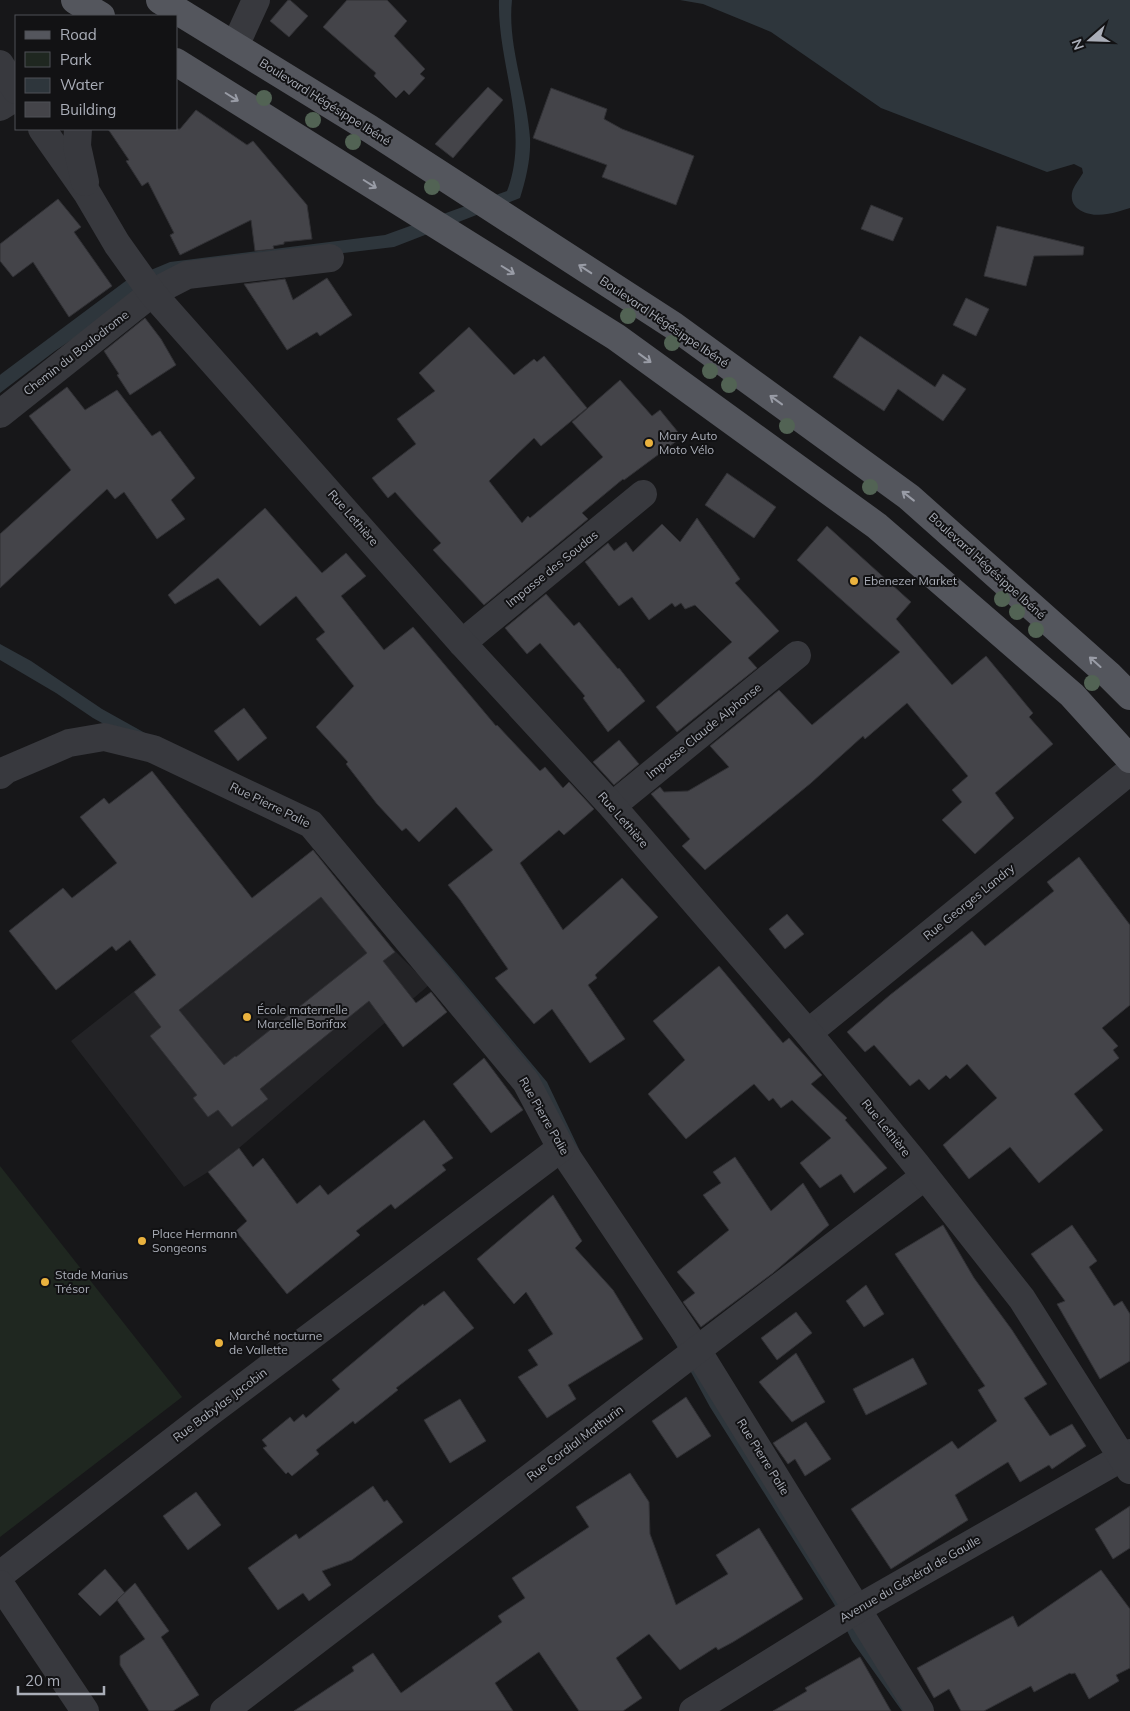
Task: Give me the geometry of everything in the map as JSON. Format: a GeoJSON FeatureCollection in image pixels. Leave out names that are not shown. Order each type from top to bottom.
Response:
{"type":"FeatureCollection","features":[{"type":"Feature","properties":{"kind":"main road"},"geometry":{"type":"LineString","coordinates":[[75,0],[100,15]]}},
{"type":"Feature","properties":{"kind":"main road","name":"Boulevard Hégésippe Ibéné"},"geometry":{"type":"LineString","coordinates":[[160,0],[378,134],[682,332],[909,497],[1109,675],[1130,696]]}},
{"type":"Feature","properties":{"kind":"main road"},"geometry":{"type":"LineString","coordinates":[[184,72],[616,337],[877,526],[1072,695],[1130,759]]}},
{"type":"Feature","properties":{"kind":"street"},"geometry":{"type":"LineString","coordinates":[[102,15],[106,0]]}},
{"type":"Feature","properties":{"kind":"street"},"geometry":{"type":"LineString","coordinates":[[235,46],[256,0]]}},
{"type":"Feature","properties":{"kind":"street"},"geometry":{"type":"LineString","coordinates":[[0,64],[15,88]]}},
{"type":"Feature","properties":{"kind":"street"},"geometry":{"type":"LineString","coordinates":[[0,107],[15,98]]}},
{"type":"Feature","properties":{"kind":"street","name":"Rue Lethière"},"geometry":{"type":"LineString","coordinates":[[43,130],[87,193],[117,244],[152,293],[462,642],[612,806],[808,1033],[926,1176],[1022,1299],[1127,1460]]}},
{"type":"Feature","properties":{"kind":"street","name":"Rue Lethière"},"geometry":{"type":"LineString","coordinates":[[78,130],[77,146],[87,193]]}},
{"type":"Feature","properties":{"kind":"street","name":"Chemin du Boulodrome"},"geometry":{"type":"LineString","coordinates":[[0,414],[152,293],[187,275],[330,258]]}},
{"type":"Feature","properties":{"kind":"street","name":"Impasse des Soudas"},"geometry":{"type":"LineString","coordinates":[[462,642],[643,494]]}},
{"type":"Feature","properties":{"kind":"street","name":"Impasse Claude Alphonse"},"geometry":{"type":"LineString","coordinates":[[612,806],[797,655]]}},
{"type":"Feature","properties":{"kind":"street","name":"Rue Pierre Palie"},"geometry":{"type":"LineString","coordinates":[[2,769],[69,743],[104,737],[153,750],[312,824],[526,1082],[561,1148],[697,1350],[920,1711]]}},
{"type":"Feature","properties":{"kind":"street","name":"Rue Georges Landry"},"geometry":{"type":"LineString","coordinates":[[808,1033],[1130,771]]}},
{"type":"Feature","properties":{"kind":"street","name":"Rue Babylas Jacobin"},"geometry":{"type":"LineString","coordinates":[[0,1575],[209,1413],[561,1148]]}},
{"type":"Feature","properties":{"kind":"street","name":"Rue Cordial Mathurin"},"geometry":{"type":"LineString","coordinates":[[224,1711],[926,1176]]}},
{"type":"Feature","properties":{"kind":"street","name":"Avenue du Général de Gaulle"},"geometry":{"type":"LineString","coordinates":[[693,1711],[857,1609],[1127,1460]]}},
{"type":"Feature","properties":{"kind":"street"},"geometry":{"type":"LineString","coordinates":[[0,1584],[85,1711]]}},
{"type":"Feature","properties":{"kind":"shaded area","name":"École maternelle Marcelle Borifax"},"geometry":{"type":"Polygon","coordinates":[[[313,850],[391,947],[429,985],[239,1148],[208,1172],[184,1187],[71,1041],[313,850]]]}},
{"type":"Feature","properties":{"kind":"green space","name":"Stade Marius Trésor"},"geometry":{"type":"Polygon","coordinates":[[[0,1166],[182,1397],[0,1537],[0,1166]]]}},
{"type":"Feature","properties":{"kind":"water"},"geometry":{"type":"Polygon","coordinates":[[[499,0],[512,0],[512,34],[530,138],[528,168],[520,198],[394,247],[234,266],[86,330],[0,393],[1,374],[127,280],[170,262],[385,235],[507,191],[513,168],[516,144],[500,24],[499,0]]]}},
{"type":"Feature","properties":{"kind":"water"},"geometry":{"type":"Polygon","coordinates":[[[680,0],[1130,0],[1130,208],[1101,215],[1083,212],[1074,205],[1072,199],[1075,185],[1083,173],[1082,168],[1074,164],[1047,172],[881,108],[771,32],[703,4],[680,0]]]}},
{"type":"Feature","properties":{"kind":"water"},"geometry":{"type":"Polygon","coordinates":[[[0,644],[31,661],[102,709],[206,767],[318,825],[370,874],[454,971],[547,1082],[588,1168],[630,1236],[724,1407],[845,1598],[864,1634],[918,1711],[902,1711],[852,1641],[834,1604],[710,1407],[632,1264],[584,1185],[535,1087],[362,883],[318,840],[226,792],[93,718],[56,693],[0,660],[0,644]]]}},
{"type":"Feature","properties":{"kind":"building"},"geometry":{"type":"Polygon","coordinates":[[[288,0],[308,16],[289,37],[270,21],[288,0]]]}},
{"type":"Feature","properties":{"kind":"building"},"geometry":{"type":"Polygon","coordinates":[[[347,0],[387,0],[407,21],[394,36],[425,69],[420,74],[425,78],[409,95],[404,90],[396,98],[374,76],[376,73],[323,27],[347,0]]]}},
{"type":"Feature","properties":{"kind":"building"},"geometry":{"type":"Polygon","coordinates":[[[488,87],[503,100],[453,158],[435,144],[488,87]]]}},
{"type":"Feature","properties":{"kind":"building"},"geometry":{"type":"Polygon","coordinates":[[[551,88],[607,109],[604,119],[622,129],[694,156],[676,205],[602,177],[607,165],[533,138],[551,88]]]}},
{"type":"Feature","properties":{"kind":"building"},"geometry":{"type":"Polygon","coordinates":[[[196,110],[247,145],[253,141],[307,205],[312,239],[284,242],[284,244],[273,246],[274,249],[255,251],[251,220],[180,255],[170,235],[174,233],[148,182],[142,186],[126,161],[129,160],[109,130],[180,129],[196,110]]]}},
{"type":"Feature","properties":{"kind":"building"},"geometry":{"type":"Polygon","coordinates":[[[58,199],[81,227],[74,232],[112,286],[69,317],[33,262],[13,277],[0,261],[0,244],[58,199]]]}},
{"type":"Feature","properties":{"kind":"building"},"geometry":{"type":"Polygon","coordinates":[[[871,205],[903,218],[893,241],[861,229],[871,205]]]}},
{"type":"Feature","properties":{"kind":"building"},"geometry":{"type":"Polygon","coordinates":[[[997,226],[1084,247],[1083,255],[1034,256],[1026,286],[984,276],[997,226]]]}},
{"type":"Feature","properties":{"kind":"building"},"geometry":{"type":"Polygon","coordinates":[[[327,278],[352,315],[320,336],[317,332],[287,350],[244,284],[285,279],[293,300],[327,278]]]}},
{"type":"Feature","properties":{"kind":"building"},"geometry":{"type":"Polygon","coordinates":[[[966,298],[989,309],[976,336],[953,325],[966,298]]]}},
{"type":"Feature","properties":{"kind":"building"},"geometry":{"type":"Polygon","coordinates":[[[145,318],[161,339],[176,365],[130,395],[104,351],[145,318]]]}},
{"type":"Feature","properties":{"kind":"building"},"geometry":{"type":"Polygon","coordinates":[[[469,327],[514,375],[534,359],[537,362],[544,356],[587,408],[541,446],[534,438],[489,481],[522,523],[528,516],[530,518],[603,457],[572,422],[620,380],[652,416],[660,410],[682,437],[623,479],[582,513],[588,519],[484,605],[433,550],[441,543],[395,492],[388,498],[372,478],[416,444],[397,419],[435,391],[419,373],[469,327]]]}},
{"type":"Feature","properties":{"kind":"building"},"geometry":{"type":"Polygon","coordinates":[[[860,336],[935,387],[943,374],[966,389],[943,421],[898,389],[884,411],[833,377],[860,336]]]}},
{"type":"Feature","properties":{"kind":"building"},"geometry":{"type":"Polygon","coordinates":[[[67,387],[85,410],[117,390],[152,436],[160,431],[195,478],[171,500],[185,519],[157,539],[124,492],[115,499],[107,489],[0,588],[0,534],[71,470],[29,416],[67,387]]]}},
{"type":"Feature","properties":{"kind":"building"},"geometry":{"type":"Polygon","coordinates":[[[727,473],[776,507],[754,538],[705,505],[727,473]]]}},
{"type":"Feature","properties":{"kind":"building"},"geometry":{"type":"Polygon","coordinates":[[[265,508],[322,573],[346,553],[366,576],[341,596],[384,650],[413,627],[496,726],[540,771],[545,767],[563,788],[569,782],[594,809],[564,835],[559,830],[520,863],[563,930],[622,878],[658,917],[595,975],[597,978],[588,985],[625,1039],[590,1063],[552,1009],[534,1024],[495,978],[508,969],[448,885],[493,850],[456,807],[419,842],[406,828],[402,831],[377,804],[346,764],[348,762],[316,727],[354,686],[316,639],[325,632],[296,596],[260,626],[218,578],[175,604],[168,595],[265,508]]]}},
{"type":"Feature","properties":{"kind":"building"},"geometry":{"type":"Polygon","coordinates":[[[697,518],[740,579],[735,583],[779,631],[748,658],[757,668],[677,732],[656,707],[732,642],[695,605],[685,609],[681,603],[675,607],[672,603],[649,620],[632,597],[619,606],[585,562],[608,543],[614,551],[626,542],[633,552],[662,524],[680,542],[697,518]]]}},
{"type":"Feature","properties":{"kind":"building"},"geometry":{"type":"Polygon","coordinates":[[[827,526],[911,602],[896,619],[952,685],[986,656],[1033,713],[1029,717],[1053,744],[995,793],[1014,818],[975,854],[942,820],[962,802],[952,790],[968,776],[907,703],[865,739],[863,736],[811,783],[705,870],[682,846],[690,839],[651,794],[660,787],[664,792],[688,791],[729,767],[710,746],[779,690],[812,725],[900,652],[797,560],[827,526]]]}},
{"type":"Feature","properties":{"kind":"building"},"geometry":{"type":"Polygon","coordinates":[[[546,594],[574,626],[579,622],[645,701],[608,732],[583,698],[585,696],[540,643],[527,654],[505,628],[546,594]]]}},
{"type":"Feature","properties":{"kind":"building"},"geometry":{"type":"Polygon","coordinates":[[[244,708],[267,738],[238,761],[214,731],[244,708]]]}},
{"type":"Feature","properties":{"kind":"building"},"geometry":{"type":"Polygon","coordinates":[[[619,740],[639,764],[614,785],[593,762],[619,740]]]}},
{"type":"Feature","properties":{"kind":"building"},"geometry":{"type":"Polygon","coordinates":[[[152,771],[252,898],[313,850],[395,952],[383,961],[416,1003],[431,992],[447,1012],[403,1047],[369,1001],[260,1089],[268,1099],[232,1127],[218,1110],[208,1117],[193,1098],[197,1095],[150,1036],[161,1027],[134,992],[156,975],[130,940],[116,951],[112,946],[56,990],[9,931],[63,888],[72,898],[117,863],[80,817],[104,798],[109,804],[152,771]],[[321,897],[179,1010],[224,1065],[367,953],[321,897]]]}},
{"type":"Feature","properties":{"kind":"building"},"geometry":{"type":"Polygon","coordinates":[[[1079,857],[1130,925],[1130,1005],[1102,1028],[1118,1046],[1113,1050],[1119,1058],[1074,1094],[1103,1130],[1039,1183],[1010,1147],[969,1179],[943,1145],[997,1098],[967,1064],[950,1079],[946,1075],[929,1090],[919,1079],[910,1086],[874,1045],[865,1052],[847,1032],[890,995],[972,931],[985,946],[1054,891],[1047,882],[1079,857]]]}},
{"type":"Feature","properties":{"kind":"building"},"geometry":{"type":"Polygon","coordinates":[[[787,914],[804,934],[785,949],[769,929],[787,914]]]}},
{"type":"Feature","properties":{"kind":"building"},"geometry":{"type":"Polygon","coordinates":[[[719,966],[783,1043],[789,1038],[822,1075],[811,1084],[847,1118],[845,1120],[887,1168],[854,1193],[841,1174],[820,1188],[800,1163],[831,1138],[792,1100],[781,1108],[773,1098],[769,1101],[754,1084],[686,1139],[648,1094],[685,1060],[653,1021],[719,966]]]}},
{"type":"Feature","properties":{"kind":"building"},"geometry":{"type":"Polygon","coordinates":[[[484,1058],[523,1110],[491,1133],[453,1084],[484,1058]]]}},
{"type":"Feature","properties":{"kind":"building"},"geometry":{"type":"Polygon","coordinates":[[[424,1120],[453,1158],[442,1165],[446,1170],[395,1209],[391,1204],[356,1231],[360,1235],[287,1294],[236,1231],[247,1221],[208,1172],[239,1148],[253,1167],[263,1158],[297,1204],[320,1185],[328,1195],[424,1120]]]}},
{"type":"Feature","properties":{"kind":"building"},"geometry":{"type":"Polygon","coordinates":[[[735,1157],[771,1211],[803,1183],[829,1225],[773,1273],[701,1327],[683,1302],[695,1293],[677,1272],[729,1230],[703,1195],[721,1183],[713,1172],[735,1157]]]}},
{"type":"Feature","properties":{"kind":"building"},"geometry":{"type":"Polygon","coordinates":[[[553,1195],[582,1241],[575,1248],[613,1290],[643,1339],[568,1385],[576,1399],[547,1418],[518,1377],[538,1365],[528,1350],[553,1334],[526,1292],[514,1304],[477,1259],[553,1195]]]}},
{"type":"Feature","properties":{"kind":"building"},"geometry":{"type":"Polygon","coordinates":[[[943,1225],[974,1278],[1012,1330],[1047,1384],[1024,1398],[1050,1436],[1072,1424],[1086,1446],[1052,1469],[1049,1465],[1020,1482],[1008,1462],[955,1495],[968,1520],[891,1569],[851,1509],[952,1441],[958,1449],[997,1421],[978,1390],[985,1386],[895,1254],[943,1225]]]}},
{"type":"Feature","properties":{"kind":"building"},"geometry":{"type":"Polygon","coordinates":[[[1072,1225],[1097,1261],[1089,1267],[1114,1306],[1122,1301],[1130,1314],[1130,1361],[1100,1379],[1057,1304],[1065,1301],[1031,1254],[1072,1225]]]}},
{"type":"Feature","properties":{"kind":"building"},"geometry":{"type":"Polygon","coordinates":[[[866,1285],[884,1314],[864,1327],[846,1301],[866,1285]]]}},
{"type":"Feature","properties":{"kind":"building"},"geometry":{"type":"Polygon","coordinates":[[[444,1291],[474,1328],[396,1388],[398,1390],[355,1424],[353,1421],[316,1450],[319,1454],[292,1476],[288,1472],[286,1474],[263,1448],[267,1446],[262,1440],[290,1417],[294,1422],[303,1414],[306,1418],[340,1389],[332,1380],[423,1304],[424,1306],[444,1291]]]}},
{"type":"Feature","properties":{"kind":"building"},"geometry":{"type":"Polygon","coordinates":[[[796,1312],[812,1333],[777,1360],[761,1338],[796,1312]]]}},
{"type":"Feature","properties":{"kind":"building"},"geometry":{"type":"Polygon","coordinates":[[[796,1353],[825,1402],[792,1422],[759,1382],[796,1353]]]}},
{"type":"Feature","properties":{"kind":"building"},"geometry":{"type":"Polygon","coordinates":[[[913,1358],[927,1384],[866,1415],[853,1389],[913,1358]]]}},
{"type":"Feature","properties":{"kind":"building"},"geometry":{"type":"Polygon","coordinates":[[[686,1397],[711,1436],[677,1458],[652,1421],[686,1397]]]}},
{"type":"Feature","properties":{"kind":"building"},"geometry":{"type":"Polygon","coordinates":[[[460,1399],[486,1441],[450,1463],[424,1420],[460,1399]]]}},
{"type":"Feature","properties":{"kind":"building"},"geometry":{"type":"Polygon","coordinates":[[[806,1422],[831,1459],[805,1476],[795,1459],[788,1464],[773,1443],[806,1422]]]}},
{"type":"Feature","properties":{"kind":"building"},"geometry":{"type":"Polygon","coordinates":[[[630,1473],[649,1502],[650,1534],[676,1605],[728,1574],[716,1555],[759,1528],[803,1599],[733,1642],[718,1650],[716,1647],[680,1670],[649,1634],[616,1658],[642,1698],[623,1711],[579,1711],[539,1652],[495,1683],[513,1711],[294,1711],[354,1671],[352,1667],[373,1653],[401,1693],[502,1622],[498,1616],[525,1598],[512,1578],[589,1527],[576,1507],[630,1473]]]}},
{"type":"Feature","properties":{"kind":"building"},"geometry":{"type":"Polygon","coordinates":[[[373,1486],[384,1502],[387,1500],[403,1522],[352,1560],[322,1571],[331,1585],[309,1601],[303,1593],[278,1610],[248,1568],[296,1534],[299,1539],[373,1486]]]}},
{"type":"Feature","properties":{"kind":"building"},"geometry":{"type":"Polygon","coordinates":[[[196,1492],[221,1525],[188,1550],[163,1516],[196,1492]]]}},
{"type":"Feature","properties":{"kind":"building"},"geometry":{"type":"Polygon","coordinates":[[[1130,1506],[1130,1548],[1113,1559],[1095,1529],[1130,1506]]]}},
{"type":"Feature","properties":{"kind":"building"},"geometry":{"type":"Polygon","coordinates":[[[105,1569],[125,1593],[100,1616],[78,1594],[105,1569]]]}},
{"type":"Feature","properties":{"kind":"building"},"geometry":{"type":"Polygon","coordinates":[[[1101,1570],[1130,1609],[1130,1668],[1116,1675],[1119,1681],[1089,1699],[1075,1673],[1070,1673],[1034,1692],[1031,1686],[984,1711],[961,1711],[949,1689],[934,1698],[917,1668],[1013,1616],[1018,1627],[1101,1570]]]}},
{"type":"Feature","properties":{"kind":"building"},"geometry":{"type":"Polygon","coordinates":[[[135,1583],[169,1631],[161,1637],[199,1695],[173,1711],[149,1711],[120,1665],[120,1656],[145,1639],[117,1600],[135,1583]]]}},
{"type":"Feature","properties":{"kind":"building"},"geometry":{"type":"Polygon","coordinates":[[[860,1657],[891,1711],[773,1711],[807,1691],[805,1688],[860,1657]]]}},
{"type":"Feature","properties":{"kind":"place","name":"Mary Auto Moto Vélo"},"geometry":{"type":"Point","coordinates":[649,443]}},
{"type":"Feature","properties":{"kind":"place","name":"Ebenezer Market"},"geometry":{"type":"Point","coordinates":[854,581]}},
{"type":"Feature","properties":{"kind":"place","name":"École maternelle Marcelle Borifax"},"geometry":{"type":"Point","coordinates":[247,1017]}},
{"type":"Feature","properties":{"kind":"place","name":"Place Hermann Songeons"},"geometry":{"type":"Point","coordinates":[142,1241]}},
{"type":"Feature","properties":{"kind":"place","name":"Stade Marius Trésor"},"geometry":{"type":"Point","coordinates":[45,1282]}},
{"type":"Feature","properties":{"kind":"place","name":"Marché nocturne de Vallette"},"geometry":{"type":"Point","coordinates":[219,1343]}}]}
